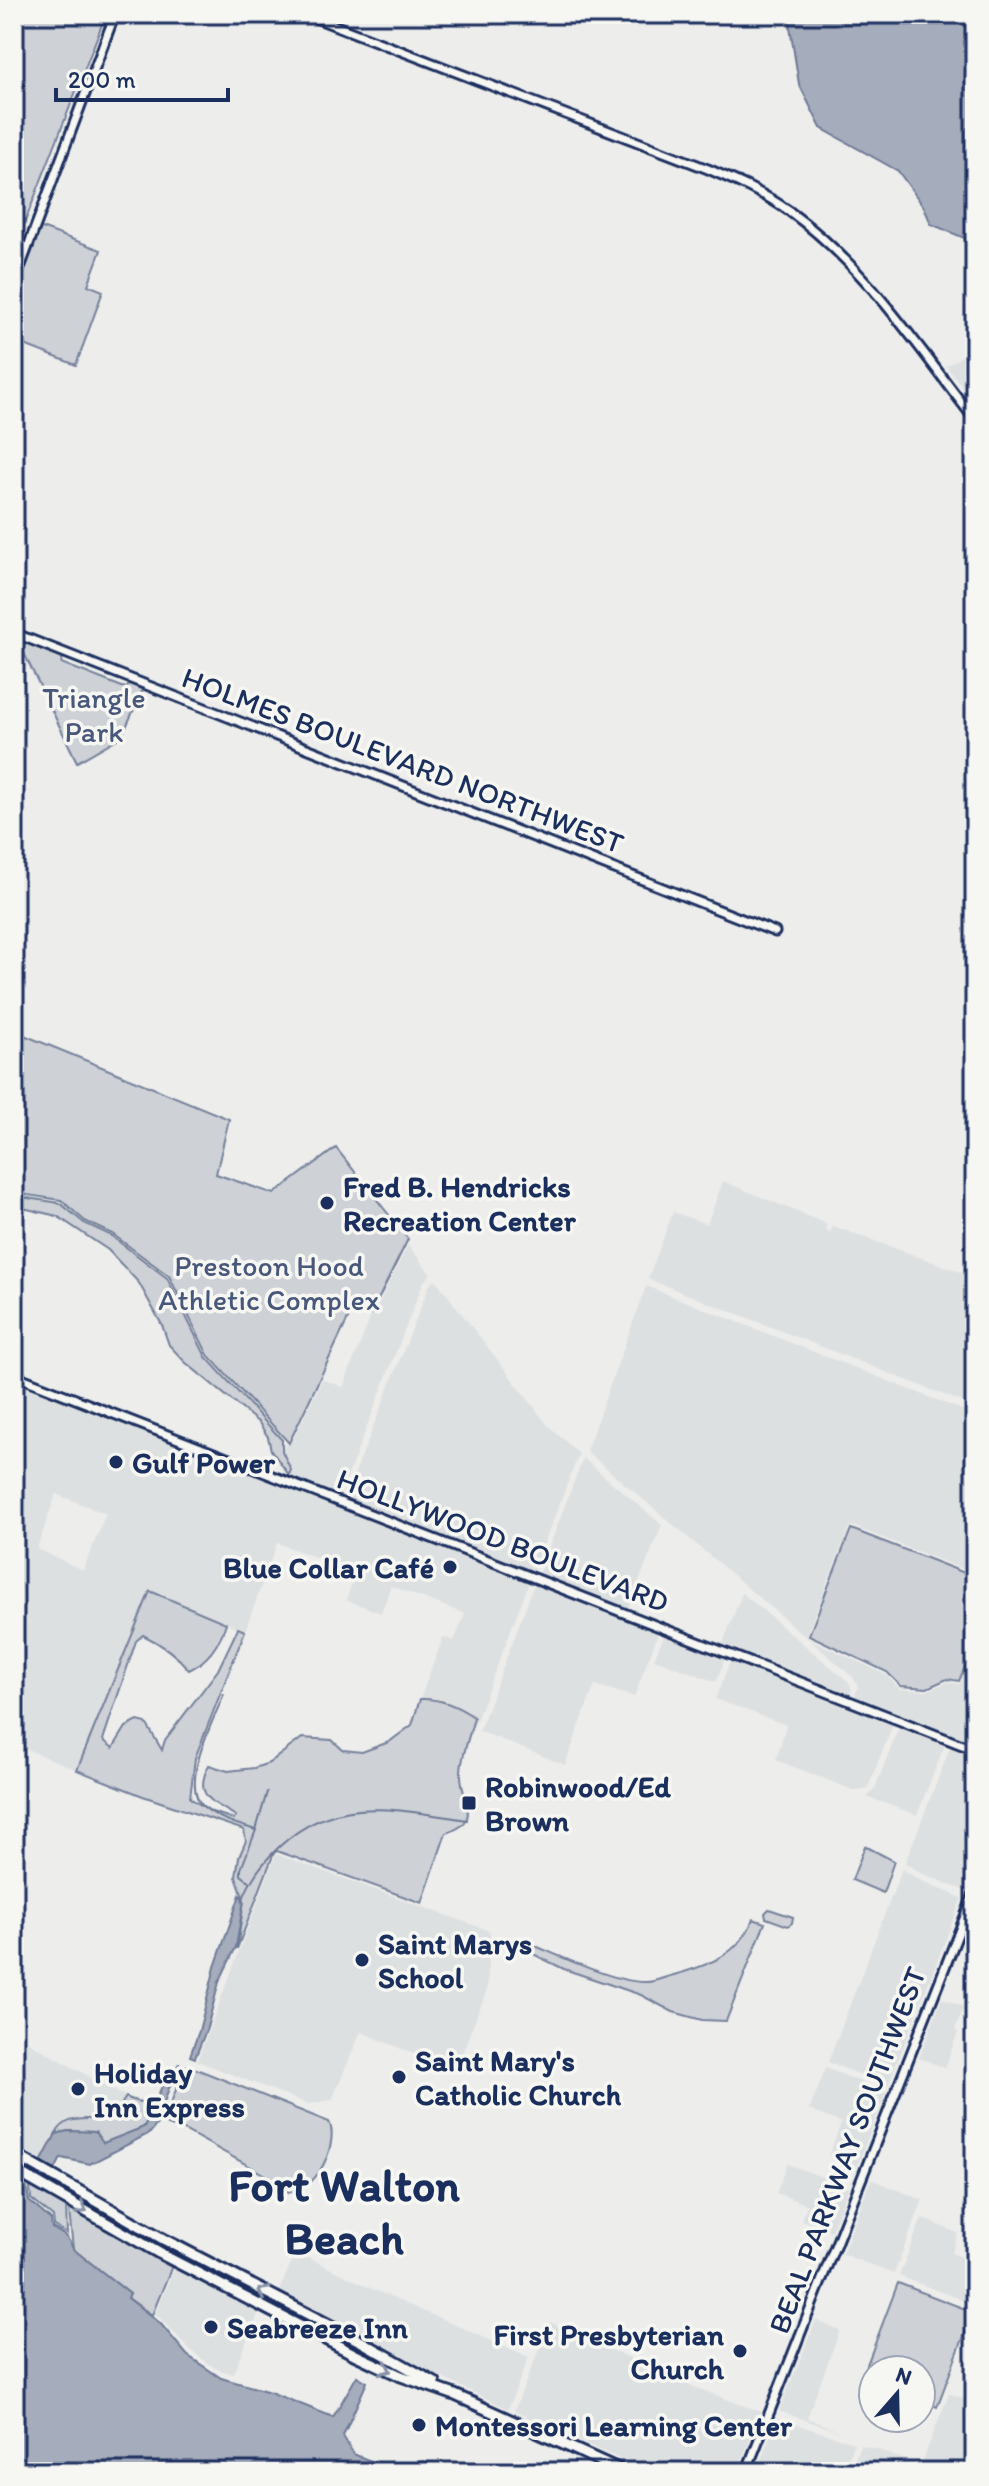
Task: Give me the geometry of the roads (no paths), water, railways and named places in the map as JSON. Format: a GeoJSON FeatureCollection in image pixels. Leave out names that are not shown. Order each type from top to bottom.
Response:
{"type":"FeatureCollection","features":[{"type":"Feature","properties":{"kind":"highway"},"geometry":{"type":"LineString","coordinates":[[14,2154],[165,2240],[362,2342],[455,2395]]}},
{"type":"Feature","properties":{"kind":"highway"},"geometry":{"type":"LineString","coordinates":[[24,2160],[14,2168],[159,2253],[356,2355],[401,2376],[455,2395],[625,2472]]}},
{"type":"Feature","properties":{"kind":"highway"},"geometry":{"type":"LineString","coordinates":[[159,2253],[165,2240]]}},
{"type":"Feature","properties":{"kind":"street"},"geometry":{"type":"LineString","coordinates":[[14,284],[115,14]]}},
{"type":"Feature","properties":{"kind":"street"},"geometry":{"type":"LineString","coordinates":[[305,14],[708,169],[763,195],[810,227],[849,264],[975,420]]}},
{"type":"Feature","properties":{"kind":"street","name":"HOLMES BOULEVARD NORTHWEST"},"geometry":{"type":"LineString","coordinates":[[14,633],[775,932]]}},
{"type":"Feature","properties":{"kind":"street","name":"HOLLYWOOD BOULEVARD"},"geometry":{"type":"LineString","coordinates":[[14,1375],[975,1750]]}},
{"type":"Feature","properties":{"kind":"street","name":"BEAL PARKWAY SOUTHWEST"},"geometry":{"type":"LineString","coordinates":[[746,2472],[975,1891]]}},
{"type":"Feature","properties":{"kind":"water"},"geometry":{"type":"Polygon","coordinates":[[[788,14],[975,14],[975,240],[931,224],[924,207],[898,171],[821,128],[799,84],[788,14]]]}},
{"type":"Feature","properties":{"kind":"water"},"geometry":{"type":"Polygon","coordinates":[[[240,1895],[244,1900],[236,1947],[219,1982],[207,2028],[195,2058],[190,2056],[215,1967],[240,1895]]]}},
{"type":"Feature","properties":{"kind":"water"},"geometry":{"type":"Polygon","coordinates":[[[179,2064],[186,2066],[169,2088],[157,2124],[150,2133],[90,2164],[61,2158],[55,2170],[41,2162],[56,2134],[95,2132],[103,2143],[144,2127],[163,2084],[179,2064]]]}},
{"type":"Feature","properties":{"kind":"water"},"geometry":{"type":"Polygon","coordinates":[[[22,2185],[27,2188],[29,2201],[51,2220],[52,2228],[65,2236],[73,2249],[130,2294],[128,2298],[160,2323],[187,2355],[221,2378],[270,2392],[333,2417],[357,2376],[367,2382],[343,2436],[353,2454],[389,2468],[424,2461],[446,2472],[14,2472],[14,2187],[22,2185]]]}},
{"type":"Feature","properties":{"kind":"waterway"},"geometry":{"type":"LineString","coordinates":[[224,1694],[200,1752],[196,1769],[197,1797],[204,1807],[216,1815],[256,1830]]}},
{"type":"Feature","properties":{"kind":"waterway"},"geometry":{"type":"LineString","coordinates":[[250,1882],[241,1875],[241,1869],[267,1792]]}},
{"type":"Feature","properties":{"kind":"waterway"},"geometry":{"type":"LineString","coordinates":[[242,1901],[253,1878],[274,1852],[302,1829],[323,1818],[369,1809],[467,1820]]}},
{"type":"Feature","properties":{"kind":"place","name":"Fred B. Hendricks Recreation Center"},"geometry":{"type":"Point","coordinates":[327,1203]}},
{"type":"Feature","properties":{"kind":"place","name":"Gulf Power"},"geometry":{"type":"Point","coordinates":[116,1462]}},
{"type":"Feature","properties":{"kind":"place","name":"Blue Collar Café"},"geometry":{"type":"Point","coordinates":[450,1567]}},
{"type":"Feature","properties":{"kind":"place","name":"Robinwood/Ed Brown"},"geometry":{"type":"Point","coordinates":[469,1803]}},
{"type":"Feature","properties":{"kind":"place","name":"Saint Marys School"},"geometry":{"type":"Point","coordinates":[362,1960]}},
{"type":"Feature","properties":{"kind":"place","name":"Saint Mary's Catholic Church"},"geometry":{"type":"Point","coordinates":[399,2077]}},
{"type":"Feature","properties":{"kind":"place","name":"Holiday Inn Express"},"geometry":{"type":"Point","coordinates":[78,2089]}},
{"type":"Feature","properties":{"kind":"place","name":"Seabreeze Inn"},"geometry":{"type":"Point","coordinates":[211,2327]}},
{"type":"Feature","properties":{"kind":"place","name":"First Presbyterian Church"},"geometry":{"type":"Point","coordinates":[740,2351]}},
{"type":"Feature","properties":{"kind":"place","name":"Montessori Learning Center"},"geometry":{"type":"Point","coordinates":[419,2425]}},
{"type":"Feature","properties":{"kind":"district","name":"Fort Walton Beach"},"geometry":{"type":"Point","coordinates":[344,2212]}},
{"type":"Feature","properties":{"kind":"park label","name":"Triangle Park"},"geometry":{"type":"Point","coordinates":[94,714]}},
{"type":"Feature","properties":{"kind":"park label","name":"Prestoon Hood Athletic Complex"},"geometry":{"type":"Point","coordinates":[269,1282]}}]}
